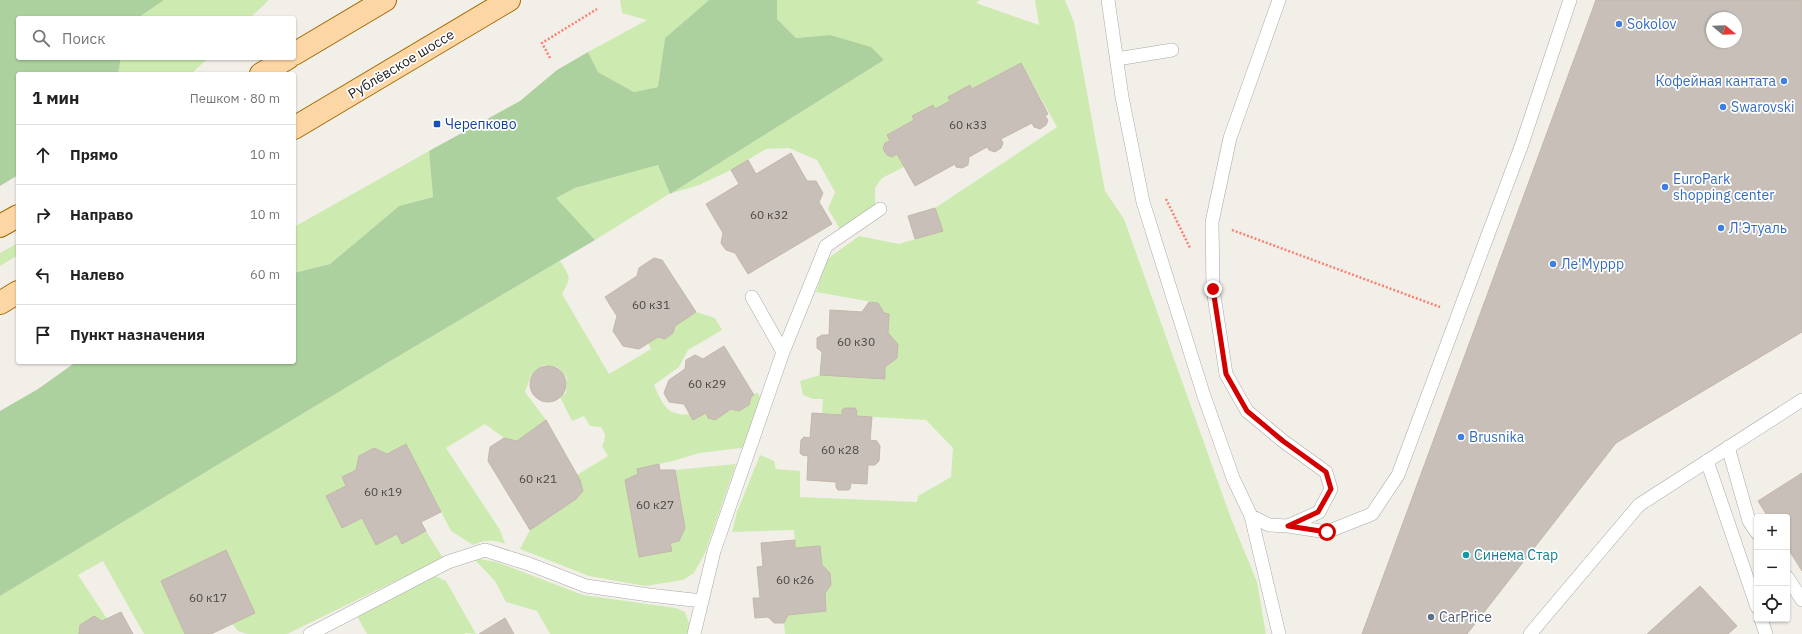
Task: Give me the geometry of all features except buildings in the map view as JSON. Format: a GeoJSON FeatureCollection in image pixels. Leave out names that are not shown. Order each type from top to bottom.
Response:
{"type":"FeatureCollection","features":[{"type":"Feature","properties":{"kind":"main road"},"geometry":{"type":"LineString","coordinates":[[296,53],[385,0]]}},
{"type":"Feature","properties":{"kind":"main road","name":"Рублёвское шоссе"},"geometry":{"type":"LineString","coordinates":[[296,127],[509,0]]}},
{"type":"Feature","properties":{"kind":"main road"},"geometry":{"type":"LineString","coordinates":[[264,72],[285,60]]}},
{"type":"Feature","properties":{"kind":"main road"},"geometry":{"type":"LineString","coordinates":[[0,226],[16,217]]}},
{"type":"Feature","properties":{"kind":"main road"},"geometry":{"type":"LineString","coordinates":[[0,303],[16,293]]}},
{"type":"Feature","properties":{"kind":"lane"},"geometry":{"type":"LineString","coordinates":[[1108,0],[1122,97],[1142,202],[1232,478],[1251,516],[1279,634]]}},
{"type":"Feature","properties":{"kind":"lane"},"geometry":{"type":"LineString","coordinates":[[1279,0],[1230,138],[1212,222],[1213,289],[1226,374],[1247,411],[1283,441],[1326,472],[1331,489],[1318,512],[1288,526]]}},
{"type":"Feature","properties":{"kind":"lane"},"geometry":{"type":"LineString","coordinates":[[1251,516],[1270,525],[1288,526],[1327,532],[1372,514],[1398,475],[1522,144],[1570,0]]}},
{"type":"Feature","properties":{"kind":"lane"},"geometry":{"type":"LineString","coordinates":[[1117,59],[1172,50]]}},
{"type":"Feature","properties":{"kind":"lane"},"geometry":{"type":"LineString","coordinates":[[694,634],[714,551],[783,352],[826,246],[880,209]]}},
{"type":"Feature","properties":{"kind":"lane"},"geometry":{"type":"LineString","coordinates":[[752,297],[783,352]]}},
{"type":"Feature","properties":{"kind":"lane"},"geometry":{"type":"LineString","coordinates":[[1530,634],[1639,505],[1802,400]]}},
{"type":"Feature","properties":{"kind":"lane"},"geometry":{"type":"LineString","coordinates":[[1728,447],[1749,521],[1754,528]]}},
{"type":"Feature","properties":{"kind":"lane"},"geometry":{"type":"LineString","coordinates":[[1707,461],[1754,598]]}},
{"type":"Feature","properties":{"kind":"lane"},"geometry":{"type":"LineString","coordinates":[[310,634],[448,562],[485,550],[529,564],[586,586],[702,601]]}},
{"type":"Feature","properties":{"kind":"lane"},"geometry":{"type":"LineString","coordinates":[[1790,582],[1802,600]]}},
{"type":"Feature","properties":{"kind":"lane"},"geometry":{"type":"LineString","coordinates":[[1762,622],[1766,634]]}},
{"type":"Feature","properties":{"kind":"path"},"geometry":{"type":"LineString","coordinates":[[550,58],[542,43],[597,8]]}},
{"type":"Feature","properties":{"kind":"path"},"geometry":{"type":"LineString","coordinates":[[1212,222],[1459,314]]}},
{"type":"Feature","properties":{"kind":"green space"},"geometry":{"type":"Polygon","coordinates":[[[0,0],[164,0],[141,16],[16,16],[16,60],[121,60],[118,72],[16,72],[16,176],[0,186],[0,0]]]}},
{"type":"Feature","properties":{"kind":"green space"},"geometry":{"type":"Polygon","coordinates":[[[164,0],[269,0],[252,16],[141,16],[164,0]]]}},
{"type":"Feature","properties":{"kind":"green space"},"geometry":{"type":"Polygon","coordinates":[[[620,0],[709,0],[665,38],[659,87],[634,92],[598,72],[588,52],[647,20],[622,13],[620,0]]]}},
{"type":"Feature","properties":{"kind":"green space"},"geometry":{"type":"Polygon","coordinates":[[[709,0],[777,0],[777,19],[796,38],[830,35],[871,47],[884,60],[670,194],[658,165],[575,188],[556,198],[595,240],[377,369],[0,596],[0,411],[38,389],[73,364],[296,364],[296,272],[330,264],[399,206],[433,197],[429,151],[520,101],[557,70],[588,52],[598,72],[634,92],[658,87],[665,38],[709,0]]]}},
{"type":"Feature","properties":{"kind":"green space"},"geometry":{"type":"Polygon","coordinates":[[[777,0],[980,0],[976,3],[1039,25],[1035,0],[1065,0],[1074,22],[1105,191],[1124,219],[1232,521],[1257,582],[1266,634],[785,634],[784,623],[788,615],[826,611],[825,593],[831,585],[830,573],[822,565],[820,546],[795,548],[794,530],[732,532],[737,512],[760,455],[774,461],[776,469],[800,471],[800,497],[917,502],[918,496],[951,477],[953,448],[926,420],[856,416],[857,411],[855,408],[845,408],[842,410],[842,415],[822,413],[823,399],[813,399],[803,395],[800,381],[820,375],[885,379],[885,367],[897,357],[898,344],[888,333],[889,314],[884,313],[878,303],[816,292],[826,260],[859,236],[899,244],[942,231],[935,208],[1057,127],[1021,63],[972,89],[970,85],[948,97],[950,101],[935,109],[933,105],[912,116],[914,120],[887,135],[890,141],[885,143],[883,149],[887,155],[892,157],[897,154],[904,167],[882,178],[875,188],[875,205],[840,229],[828,209],[835,192],[817,160],[789,148],[766,149],[731,170],[699,185],[671,193],[884,60],[830,35],[796,38],[777,19],[777,0]]]}},
{"type":"Feature","properties":{"kind":"green space"},"geometry":{"type":"Polygon","coordinates":[[[121,60],[206,60],[193,72],[118,72],[121,60]]]}},
{"type":"Feature","properties":{"kind":"green space"},"geometry":{"type":"Polygon","coordinates":[[[429,151],[433,197],[399,206],[330,264],[296,272],[296,226],[429,151]]]}},
{"type":"Feature","properties":{"kind":"green space"},"geometry":{"type":"Polygon","coordinates":[[[658,165],[670,194],[595,240],[555,198],[575,188],[658,165]]]}},
{"type":"Feature","properties":{"kind":"green space"},"geometry":{"type":"Polygon","coordinates":[[[16,244],[16,256],[0,266],[0,253],[16,244]]]}},
{"type":"Feature","properties":{"kind":"green space"},"geometry":{"type":"Polygon","coordinates":[[[560,261],[568,274],[567,284],[562,294],[609,374],[651,349],[648,343],[658,337],[665,339],[673,333],[675,326],[696,312],[715,318],[722,330],[688,350],[679,367],[654,385],[663,403],[671,411],[682,414],[690,414],[693,420],[706,413],[708,418],[714,420],[731,409],[739,411],[749,405],[751,397],[757,392],[765,405],[742,448],[699,453],[673,461],[637,469],[638,474],[625,480],[640,557],[671,551],[670,543],[679,541],[685,528],[675,470],[736,464],[705,553],[694,573],[683,580],[645,586],[589,576],[520,549],[530,530],[576,499],[583,491],[577,475],[608,456],[602,446],[605,436],[601,427],[590,426],[584,416],[572,421],[560,397],[566,393],[567,378],[557,367],[543,365],[531,375],[525,392],[546,420],[517,441],[504,438],[485,424],[446,448],[500,530],[505,544],[496,541],[489,541],[473,545],[451,531],[406,444],[387,454],[374,448],[359,456],[356,470],[342,477],[346,486],[342,528],[362,518],[376,545],[397,534],[402,544],[426,531],[443,558],[287,634],[247,634],[238,631],[232,624],[255,613],[226,551],[161,581],[185,634],[144,634],[103,561],[78,575],[107,619],[102,621],[94,616],[80,625],[79,634],[0,634],[0,596],[377,369],[560,261]]]}},
{"type":"Feature","properties":{"kind":"green space"},"geometry":{"type":"Polygon","coordinates":[[[473,558],[497,562],[583,595],[676,608],[685,612],[689,623],[689,634],[550,634],[537,611],[506,602],[495,581],[473,558]]]}},
{"type":"Feature","properties":{"kind":"green space"},"geometry":{"type":"Polygon","coordinates":[[[435,576],[446,581],[476,634],[367,634],[357,616],[435,576]]]}},
{"type":"Feature","properties":{"kind":"place","name":"Sokolov"},"geometry":{"type":"Point","coordinates":[1619,24]}},
{"type":"Feature","properties":{"kind":"place","name":"Кофейная кантата"},"geometry":{"type":"Point","coordinates":[1784,81]}},
{"type":"Feature","properties":{"kind":"place","name":"Swarovski"},"geometry":{"type":"Point","coordinates":[1723,107]}},
{"type":"Feature","properties":{"kind":"place","name":"Черепково"},"geometry":{"type":"Point","coordinates":[437,124]}},
{"type":"Feature","properties":{"kind":"place","name":"EuroPark shopping center"},"geometry":{"type":"Point","coordinates":[1665,187]}},
{"type":"Feature","properties":{"kind":"place","name":"Л'Этуаль"},"geometry":{"type":"Point","coordinates":[1721,228]}},
{"type":"Feature","properties":{"kind":"place","name":"Ле'Муррр"},"geometry":{"type":"Point","coordinates":[1553,264]}},
{"type":"Feature","properties":{"kind":"place","name":"Brusnika"},"geometry":{"type":"Point","coordinates":[1461,437]}},
{"type":"Feature","properties":{"kind":"place","name":"Синема Стар"},"geometry":{"type":"Point","coordinates":[1466,555]}},
{"type":"Feature","properties":{"kind":"place","name":"CarPrice"},"geometry":{"type":"Point","coordinates":[1431,617]}},
{"type":"Feature","properties":{"kind":"route"},"geometry":{"type":"LineString","coordinates":[[1213,289],[1226,374],[1247,411],[1283,441],[1326,472],[1331,489],[1318,512],[1288,526],[1327,532]]}}]}
